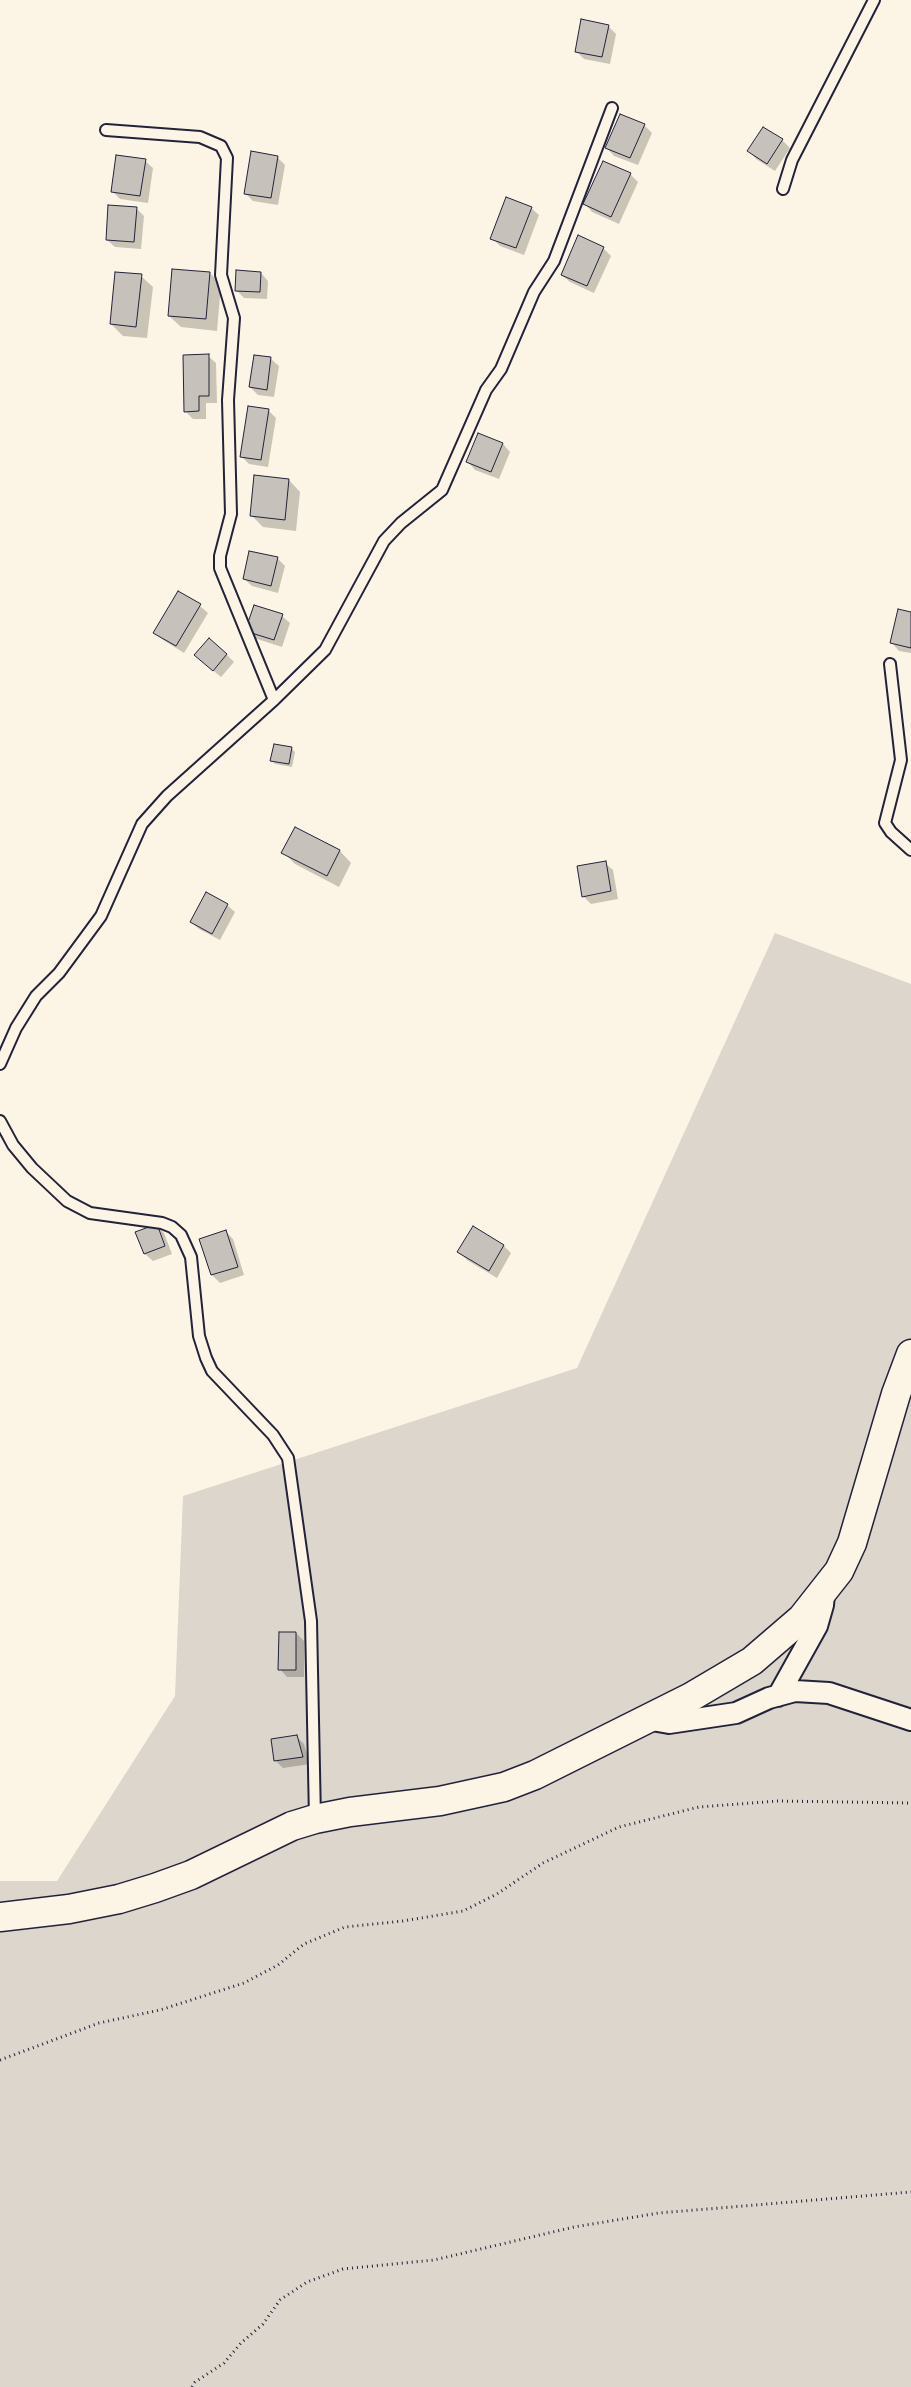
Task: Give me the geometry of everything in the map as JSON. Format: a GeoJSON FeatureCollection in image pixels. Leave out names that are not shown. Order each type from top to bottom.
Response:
{"type":"FeatureCollection","features":[{"type":"Feature","properties":{"kind":"street"},"geometry":{"type":"LineString","coordinates":[[0,1917],[69,1909],[119,1899],[155,1888],[191,1875],[292,1826],[315,1819],[350,1812],[440,1801],[504,1787],[536,1775],[692,1697],[752,1661],[777,1642],[824,1592],[839,1572],[852,1543],[896,1394],[911,1354]]}},
{"type":"Feature","properties":{"kind":"street"},"geometry":{"type":"LineString","coordinates":[[778,1696],[816,1626],[823,1605],[824,1592]]}},
{"type":"Feature","properties":{"kind":"street"},"geometry":{"type":"LineString","coordinates":[[646,1719],[669,1723],[736,1713],[795,1691],[829,1693],[911,1720]]}},
{"type":"Feature","properties":{"kind":"lane"},"geometry":{"type":"LineString","coordinates":[[783,189],[792,160],[874,0]]}},
{"type":"Feature","properties":{"kind":"lane"},"geometry":{"type":"LineString","coordinates":[[0,1064],[16,1028],[36,996],[59,973],[109,903],[119,873],[142,824],[167,796],[274,700],[325,650],[384,541],[392,531],[442,490],[486,390],[501,369],[534,292],[554,261],[612,108]]}},
{"type":"Feature","properties":{"kind":"lane"},"geometry":{"type":"LineString","coordinates":[[106,130],[200,137],[221,146],[227,158],[221,275],[234,318],[228,400],[231,514],[220,556],[220,568],[274,700]]}},
{"type":"Feature","properties":{"kind":"lane"},"geometry":{"type":"LineString","coordinates":[[890,664],[902,760],[885,823],[891,832],[911,850]]}},
{"type":"Feature","properties":{"kind":"lane"},"geometry":{"type":"LineString","coordinates":[[0,1121],[13,1145],[32,1168],[67,1201],[90,1213],[162,1222],[181,1236],[191,1257],[199,1336],[212,1371],[273,1435],[288,1458],[311,1621],[315,1819]]}},
{"type":"Feature","properties":{"kind":"path"},"geometry":{"type":"LineString","coordinates":[[0,2060],[99,2023],[160,2010],[244,1983],[278,1965],[304,1944],[345,1927],[403,1921],[463,1910],[497,1894],[543,1862],[619,1828],[699,1807],[778,1801],[911,1804]]}},
{"type":"Feature","properties":{"kind":"path"},"geometry":{"type":"LineString","coordinates":[[192,2387],[195,2382],[224,2363],[241,2343],[263,2324],[280,2300],[307,2282],[343,2269],[434,2260],[574,2227],[659,2213],[911,2192]]}},
{"type":"Feature","properties":{"kind":"shaded area"},"geometry":{"type":"Polygon","coordinates":[[[775,933],[911,984],[911,2387],[0,2387],[0,1881],[57,1881],[175,1696],[183,1496],[577,1368],[775,933]]]}},
{"type":"Feature","properties":{"kind":"building"},"geometry":{"type":"Polygon","coordinates":[[[581,19],[609,25],[602,57],[575,52],[581,19]]]}},
{"type":"Feature","properties":{"kind":"building"},"geometry":{"type":"Polygon","coordinates":[[[620,114],[645,124],[630,158],[605,148],[620,114]]]}},
{"type":"Feature","properties":{"kind":"building"},"geometry":{"type":"Polygon","coordinates":[[[763,127],[783,139],[767,164],[747,151],[763,127]]]}},
{"type":"Feature","properties":{"kind":"building"},"geometry":{"type":"Polygon","coordinates":[[[251,151],[278,156],[271,198],[244,194],[251,151]]]}},
{"type":"Feature","properties":{"kind":"building"},"geometry":{"type":"Polygon","coordinates":[[[116,155],[146,159],[140,196],[111,192],[116,155]]]}},
{"type":"Feature","properties":{"kind":"building"},"geometry":{"type":"Polygon","coordinates":[[[603,161],[631,173],[611,217],[583,204],[603,161]]]}},
{"type":"Feature","properties":{"kind":"building"},"geometry":{"type":"Polygon","coordinates":[[[506,197],[532,207],[516,248],[490,239],[506,197]]]}},
{"type":"Feature","properties":{"kind":"building"},"geometry":{"type":"Polygon","coordinates":[[[108,205],[137,207],[134,242],[106,240],[108,205]]]}},
{"type":"Feature","properties":{"kind":"building"},"geometry":{"type":"Polygon","coordinates":[[[578,235],[604,247],[587,286],[561,275],[578,235]]]}},
{"type":"Feature","properties":{"kind":"building"},"geometry":{"type":"Polygon","coordinates":[[[172,269],[210,272],[206,319],[168,316],[172,269]]]}},
{"type":"Feature","properties":{"kind":"building"},"geometry":{"type":"Polygon","coordinates":[[[236,270],[261,272],[260,292],[235,291],[236,270]]]}},
{"type":"Feature","properties":{"kind":"building"},"geometry":{"type":"Polygon","coordinates":[[[115,272],[142,274],[136,327],[110,324],[115,272]]]}},
{"type":"Feature","properties":{"kind":"building"},"geometry":{"type":"Polygon","coordinates":[[[209,354],[209,396],[199,396],[199,411],[184,412],[183,355],[209,354]]]}},
{"type":"Feature","properties":{"kind":"building"},"geometry":{"type":"Polygon","coordinates":[[[254,355],[271,357],[267,390],[249,387],[254,355]]]}},
{"type":"Feature","properties":{"kind":"building"},"geometry":{"type":"Polygon","coordinates":[[[248,406],[269,409],[261,460],[240,457],[248,406]]]}},
{"type":"Feature","properties":{"kind":"building"},"geometry":{"type":"Polygon","coordinates":[[[478,433],[503,443],[491,472],[466,462],[478,433]]]}},
{"type":"Feature","properties":{"kind":"building"},"geometry":{"type":"Polygon","coordinates":[[[254,475],[289,479],[285,520],[250,516],[254,475]]]}},
{"type":"Feature","properties":{"kind":"building"},"geometry":{"type":"Polygon","coordinates":[[[249,551],[278,557],[271,586],[243,579],[249,551]]]}},
{"type":"Feature","properties":{"kind":"building"},"geometry":{"type":"Polygon","coordinates":[[[178,591],[201,604],[176,646],[153,633],[178,591]]]}},
{"type":"Feature","properties":{"kind":"building"},"geometry":{"type":"Polygon","coordinates":[[[254,605],[283,614],[274,640],[245,631],[254,605]]]}},
{"type":"Feature","properties":{"kind":"building"},"geometry":{"type":"Polygon","coordinates":[[[898,609],[911,612],[911,648],[890,643],[898,609]]]}},
{"type":"Feature","properties":{"kind":"building"},"geometry":{"type":"Polygon","coordinates":[[[209,638],[227,654],[213,671],[194,655],[209,638]]]}},
{"type":"Feature","properties":{"kind":"building"},"geometry":{"type":"Polygon","coordinates":[[[274,744],[292,747],[289,764],[270,761],[274,744]]]}},
{"type":"Feature","properties":{"kind":"building"},"geometry":{"type":"Polygon","coordinates":[[[295,827],[340,850],[327,876],[281,853],[295,827]]]}},
{"type":"Feature","properties":{"kind":"building"},"geometry":{"type":"Polygon","coordinates":[[[606,861],[611,891],[582,897],[577,866],[606,861]]]}},
{"type":"Feature","properties":{"kind":"building"},"geometry":{"type":"Polygon","coordinates":[[[206,892],[228,904],[212,934],[190,922],[206,892]]]}},
{"type":"Feature","properties":{"kind":"building"},"geometry":{"type":"Polygon","coordinates":[[[157,1224],[165,1246],[144,1254],[135,1232],[157,1224]]]}},
{"type":"Feature","properties":{"kind":"building"},"geometry":{"type":"Polygon","coordinates":[[[473,1226],[504,1245],[489,1271],[457,1252],[473,1226]]]}},
{"type":"Feature","properties":{"kind":"building"},"geometry":{"type":"Polygon","coordinates":[[[226,1230],[238,1267],[211,1275],[199,1239],[226,1230]]]}},
{"type":"Feature","properties":{"kind":"building"},"geometry":{"type":"Polygon","coordinates":[[[279,1632],[296,1632],[296,1670],[278,1670],[279,1632]]]}},
{"type":"Feature","properties":{"kind":"building"},"geometry":{"type":"Polygon","coordinates":[[[297,1735],[303,1757],[274,1761],[271,1739],[297,1735]]]}}]}
